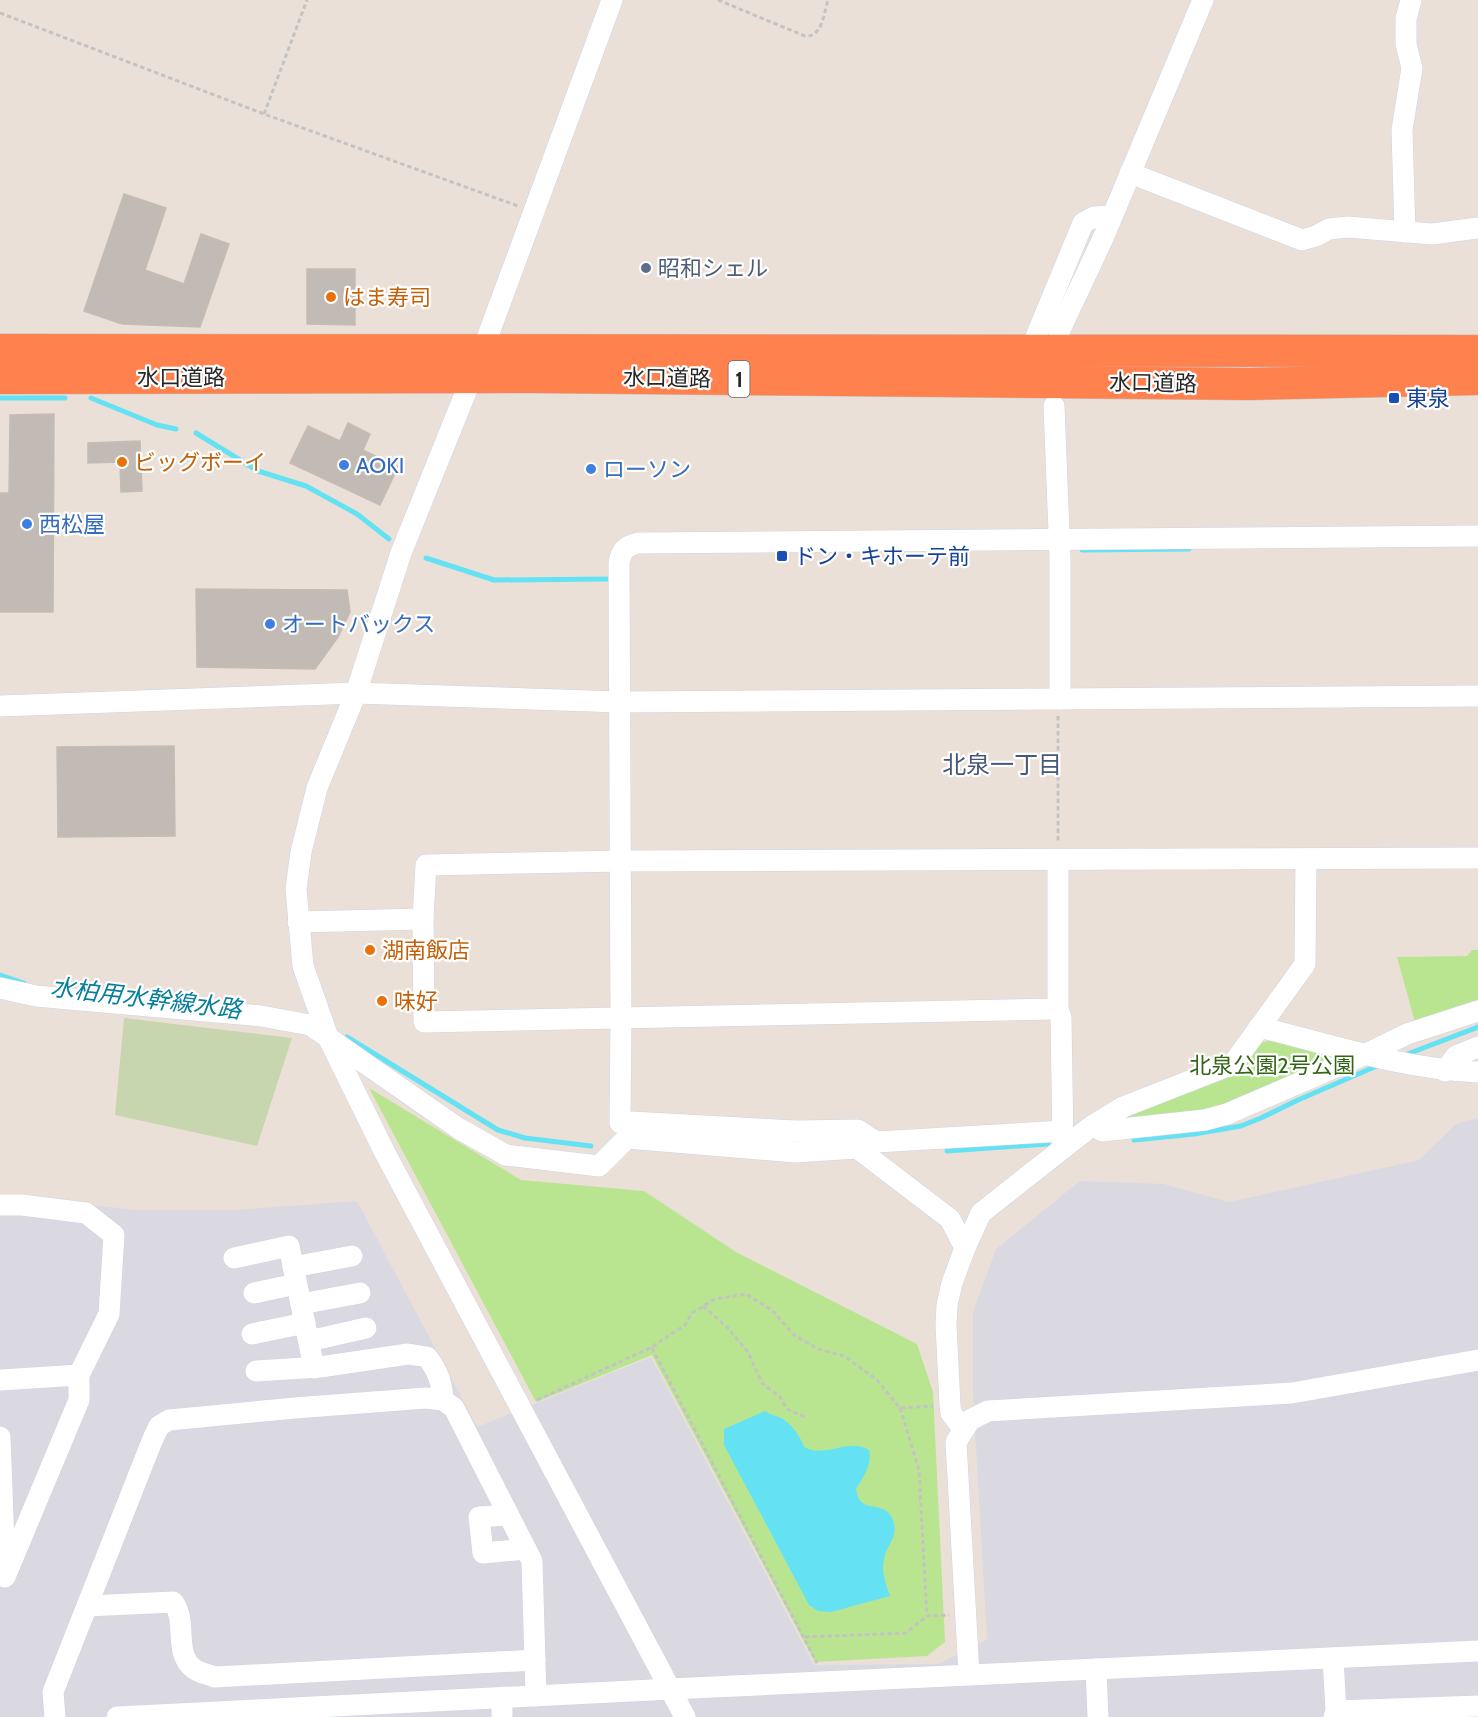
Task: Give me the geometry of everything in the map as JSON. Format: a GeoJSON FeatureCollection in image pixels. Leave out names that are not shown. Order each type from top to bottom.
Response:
{"type":"FeatureCollection","features":[{"type":"Feature","properties":{"kind":"highway","name":"水口道路"},"geometry":{"type":"LineString","coordinates":[[0,350],[1249,384],[1478,379]]}},
{"type":"Feature","properties":{"kind":"highway","name":"水口道路"},"geometry":{"type":"LineString","coordinates":[[0,378],[1030,351],[1478,351]]}},
{"type":"Feature","properties":{"kind":"street"},"geometry":{"type":"LineString","coordinates":[[612,0],[477,364],[401,553],[356,693],[317,788],[301,852],[296,889],[303,966],[328,1036],[384,1151],[685,1717]]}},
{"type":"Feature","properties":{"kind":"street"},"geometry":{"type":"LineString","coordinates":[[1059,332],[1112,216],[1203,0]]}},
{"type":"Feature","properties":{"kind":"street"},"geometry":{"type":"LineString","coordinates":[[1405,232],[1401,130],[1412,68],[1406,44],[1406,19],[1411,0]]}},
{"type":"Feature","properties":{"kind":"street"},"geometry":{"type":"LineString","coordinates":[[1130,173],[1302,240],[1316,237],[1329,229],[1348,227],[1432,234],[1478,228]]}},
{"type":"Feature","properties":{"kind":"street"},"geometry":{"type":"LineString","coordinates":[[1030,351],[1083,223],[1094,217],[1112,216]]}},
{"type":"Feature","properties":{"kind":"street"},"geometry":{"type":"LineString","coordinates":[[1054,406],[1059,540],[1060,699]]}},
{"type":"Feature","properties":{"kind":"street"},"geometry":{"type":"LineString","coordinates":[[965,1248],[950,1219],[845,1140],[796,1131],[620,1123],[620,556],[624,549],[630,545],[650,543],[1478,536]]}},
{"type":"Feature","properties":{"kind":"street"},"geometry":{"type":"LineString","coordinates":[[0,706],[356,693],[620,702],[1478,696]]}},
{"type":"Feature","properties":{"kind":"street"},"geometry":{"type":"LineString","coordinates":[[1058,1009],[423,1022],[423,919],[426,865],[621,861],[1478,858]]}},
{"type":"Feature","properties":{"kind":"street"},"geometry":{"type":"LineString","coordinates":[[963,1429],[951,1413],[947,1305],[952,1283],[981,1213],[1063,1140],[1123,1107],[1233,1064],[1305,964],[1306,859]]}},
{"type":"Feature","properties":{"kind":"street"},"geometry":{"type":"LineString","coordinates":[[1058,861],[1058,1009],[1061,1018],[1063,1140]]}},
{"type":"Feature","properties":{"kind":"street"},"geometry":{"type":"LineString","coordinates":[[298,922],[423,919]]}},
{"type":"Feature","properties":{"kind":"street"},"geometry":{"type":"LineString","coordinates":[[0,988],[36,996],[261,1016],[310,1025],[458,1128],[506,1155],[599,1166],[627,1138],[795,1152],[845,1140],[858,1130],[876,1142],[1063,1140]]}},
{"type":"Feature","properties":{"kind":"street"},"geometry":{"type":"LineString","coordinates":[[1093,1125],[1102,1131],[1205,1119],[1227,1114],[1371,1055],[1407,1034],[1478,1011]]}},
{"type":"Feature","properties":{"kind":"street"},"geometry":{"type":"LineString","coordinates":[[1259,1027],[1403,1064],[1445,1071],[1478,1072]]}},
{"type":"Feature","properties":{"kind":"street"},"geometry":{"type":"LineString","coordinates":[[1445,1071],[1456,1056],[1478,1047]]}},
{"type":"Feature","properties":{"kind":"street"},"geometry":{"type":"LineString","coordinates":[[0,1205],[22,1205],[86,1213],[114,1235],[109,1314],[79,1375],[79,1400],[3,1577]]}},
{"type":"Feature","properties":{"kind":"street"},"geometry":{"type":"LineString","coordinates":[[234,1258],[288,1246],[314,1368]]}},
{"type":"Feature","properties":{"kind":"street"},"geometry":{"type":"LineString","coordinates":[[252,1334],[301,1304],[352,1256]]}},
{"type":"Feature","properties":{"kind":"street"},"geometry":{"type":"LineString","coordinates":[[254,1293],[301,1304],[366,1328]]}},
{"type":"Feature","properties":{"kind":"street"},"geometry":{"type":"LineString","coordinates":[[301,1304],[360,1293]]}},
{"type":"Feature","properties":{"kind":"street"},"geometry":{"type":"LineString","coordinates":[[256,1371],[314,1368],[408,1354],[427,1357],[435,1367],[442,1385],[443,1400]]}},
{"type":"Feature","properties":{"kind":"street"},"geometry":{"type":"LineString","coordinates":[[969,1674],[956,1442],[970,1420],[988,1411],[1292,1393],[1478,1360]]}},
{"type":"Feature","properties":{"kind":"street"},"geometry":{"type":"LineString","coordinates":[[0,1380],[79,1375]]}},
{"type":"Feature","properties":{"kind":"street"},"geometry":{"type":"LineString","coordinates":[[56,1717],[53,1692],[159,1426],[169,1420],[426,1398],[443,1400],[454,1408],[532,1561],[536,1696]]}},
{"type":"Feature","properties":{"kind":"street"},"geometry":{"type":"LineString","coordinates":[[0,1437],[3,1577]]}},
{"type":"Feature","properties":{"kind":"street"},"geometry":{"type":"LineString","coordinates":[[508,1515],[479,1517],[483,1553],[526,1549]]}},
{"type":"Feature","properties":{"kind":"street"},"geometry":{"type":"LineString","coordinates":[[87,1606],[173,1602],[178,1610],[183,1658],[194,1670],[215,1677],[535,1660]]}},
{"type":"Feature","properties":{"kind":"street"},"geometry":{"type":"LineString","coordinates":[[117,1717],[502,1707],[536,1696],[1478,1651]]}},
{"type":"Feature","properties":{"kind":"street"},"geometry":{"type":"LineString","coordinates":[[1333,1658],[1335,1714],[1478,1706]]}},
{"type":"Feature","properties":{"kind":"street"},"geometry":{"type":"LineString","coordinates":[[1096,1670],[1098,1717]]}},
{"type":"Feature","properties":{"kind":"path"},"geometry":{"type":"LineString","coordinates":[[264,114],[307,0]]}},
{"type":"Feature","properties":{"kind":"path"},"geometry":{"type":"LineString","coordinates":[[718,0],[810,37],[816,34],[819,28],[828,0]]}},
{"type":"Feature","properties":{"kind":"path"},"geometry":{"type":"LineString","coordinates":[[0,13],[264,114],[534,212]]}},
{"type":"Feature","properties":{"kind":"path"},"geometry":{"type":"LineString","coordinates":[[1058,861],[1058,712],[1060,699]]}},
{"type":"Feature","properties":{"kind":"path"},"geometry":{"type":"LineString","coordinates":[[532,1401],[652,1347],[685,1324],[692,1313],[715,1299],[746,1294],[771,1310],[794,1335],[818,1349],[844,1356],[876,1378],[900,1408],[919,1470],[927,1616]]}},
{"type":"Feature","properties":{"kind":"path"},"geometry":{"type":"LineString","coordinates":[[703,1306],[727,1327],[748,1352],[762,1383],[780,1397],[787,1409],[805,1417]]}},
{"type":"Feature","properties":{"kind":"path"},"geometry":{"type":"LineString","coordinates":[[652,1347],[821,1670]]}},
{"type":"Feature","properties":{"kind":"path"},"geometry":{"type":"LineString","coordinates":[[900,1408],[950,1405]]}},
{"type":"Feature","properties":{"kind":"path"},"geometry":{"type":"LineString","coordinates":[[805,1637],[906,1633],[927,1616],[953,1615]]}},
{"type":"Feature","properties":{"kind":"shaded area"},"geometry":{"type":"Polygon","coordinates":[[[1478,1118],[1478,1717],[0,1717],[0,1196],[138,1210],[235,1210],[357,1201],[477,1427],[651,1357],[814,1665],[939,1664],[987,1639],[973,1396],[973,1312],[996,1249],[1080,1181],[1164,1184],[1229,1202],[1419,1160],[1456,1124],[1478,1118]]]}},
{"type":"Feature","properties":{"kind":"green space"},"geometry":{"type":"Polygon","coordinates":[[[1472,950],[1478,950],[1478,1004],[1416,1026],[1397,957],[1467,956],[1472,950]]]}},
{"type":"Feature","properties":{"kind":"green space"},"geometry":{"type":"Polygon","coordinates":[[[124,1018],[292,1038],[257,1146],[115,1115],[124,1018]]]}},
{"type":"Feature","properties":{"kind":"green space","name":"北泉公園2号公園"},"geometry":{"type":"Polygon","coordinates":[[[1272,1040],[1341,1059],[1216,1112],[1108,1126],[1255,1045],[1272,1040]]]}},
{"type":"Feature","properties":{"kind":"green space"},"geometry":{"type":"Polygon","coordinates":[[[369,1088],[521,1180],[644,1191],[736,1252],[917,1344],[933,1392],[945,1642],[927,1656],[815,1662],[652,1355],[536,1402],[369,1088]]]}},
{"type":"Feature","properties":{"kind":"water"},"geometry":{"type":"Polygon","coordinates":[[[765,1411],[790,1425],[804,1447],[812,1450],[853,1446],[869,1450],[868,1465],[856,1489],[858,1498],[863,1503],[886,1510],[894,1523],[893,1537],[883,1564],[884,1578],[890,1596],[831,1612],[818,1611],[809,1605],[724,1445],[724,1429],[765,1411]]]}},
{"type":"Feature","properties":{"kind":"building"},"geometry":{"type":"Polygon","coordinates":[[[124,194],[166,208],[145,270],[184,284],[201,234],[229,244],[200,327],[122,324],[84,311],[124,194]]]}},
{"type":"Feature","properties":{"kind":"building","name":"はま寿司"},"geometry":{"type":"Polygon","coordinates":[[[307,269],[355,269],[355,325],[307,324],[307,269]]]}},
{"type":"Feature","properties":{"kind":"building"},"geometry":{"type":"Polygon","coordinates":[[[54,414],[53,612],[0,612],[0,493],[9,493],[10,415],[54,414]]]}},
{"type":"Feature","properties":{"kind":"building","name":"AOKI"},"geometry":{"type":"Polygon","coordinates":[[[348,423],[370,434],[363,450],[398,467],[380,505],[290,463],[308,426],[340,441],[348,423]]]}},
{"type":"Feature","properties":{"kind":"building"},"geometry":{"type":"Polygon","coordinates":[[[140,441],[142,491],[121,492],[120,462],[88,463],[88,443],[140,441]]]}},
{"type":"Feature","properties":{"kind":"building","name":"オートバックス"},"geometry":{"type":"Polygon","coordinates":[[[196,589],[347,590],[350,612],[338,637],[315,669],[197,667],[196,589]]]}},
{"type":"Feature","properties":{"kind":"building"},"geometry":{"type":"Polygon","coordinates":[[[174,746],[175,836],[58,837],[57,747],[174,746]]]}},
{"type":"Feature","properties":{"kind":"waterway"},"geometry":{"type":"LineString","coordinates":[[0,398],[65,398]]}},
{"type":"Feature","properties":{"kind":"waterway"},"geometry":{"type":"LineString","coordinates":[[91,398],[157,425],[176,429]]}},
{"type":"Feature","properties":{"kind":"waterway"},"geometry":{"type":"LineString","coordinates":[[196,433],[258,471],[306,486],[357,514],[389,539]]}},
{"type":"Feature","properties":{"kind":"waterway"},"geometry":{"type":"LineString","coordinates":[[1082,550],[1189,549]]}},
{"type":"Feature","properties":{"kind":"waterway"},"geometry":{"type":"LineString","coordinates":[[426,558],[494,580],[608,579]]}},
{"type":"Feature","properties":{"kind":"waterway","name":"水柏用水幹線水路"},"geometry":{"type":"LineString","coordinates":[[0,975],[24,983]]}},
{"type":"Feature","properties":{"kind":"waterway","name":"水柏用水幹線水路"},"geometry":{"type":"LineString","coordinates":[[1405,1055],[1478,1027]]}},
{"type":"Feature","properties":{"kind":"waterway","name":"水柏用水幹線水路"},"geometry":{"type":"LineString","coordinates":[[347,1037],[498,1130],[525,1138],[591,1146]]}},
{"type":"Feature","properties":{"kind":"waterway","name":"水柏用水幹線水路"},"geometry":{"type":"LineString","coordinates":[[1134,1140],[1194,1134],[1241,1126],[1379,1065]]}},
{"type":"Feature","properties":{"kind":"waterway","name":"水柏用水幹線水路"},"geometry":{"type":"LineString","coordinates":[[947,1151],[1048,1144]]}},
{"type":"Feature","properties":{"kind":"place","name":"昭和シェル"},"geometry":{"type":"Point","coordinates":[646,268]}},
{"type":"Feature","properties":{"kind":"place","name":"はま寿司"},"geometry":{"type":"Point","coordinates":[331,297]}},
{"type":"Feature","properties":{"kind":"place","name":"東泉"},"geometry":{"type":"Point","coordinates":[1394,398]}},
{"type":"Feature","properties":{"kind":"place","name":"ビッグボーイ"},"geometry":{"type":"Point","coordinates":[122,462]}},
{"type":"Feature","properties":{"kind":"place","name":"AOKI"},"geometry":{"type":"Point","coordinates":[344,465]}},
{"type":"Feature","properties":{"kind":"place","name":"ローソン"},"geometry":{"type":"Point","coordinates":[591,469]}},
{"type":"Feature","properties":{"kind":"place","name":"西松屋"},"geometry":{"type":"Point","coordinates":[27,524]}},
{"type":"Feature","properties":{"kind":"place","name":"ドン・キホーテ前"},"geometry":{"type":"Point","coordinates":[782,556]}},
{"type":"Feature","properties":{"kind":"place","name":"オートバックス"},"geometry":{"type":"Point","coordinates":[270,624]}},
{"type":"Feature","properties":{"kind":"place","name":"湖南飯店"},"geometry":{"type":"Point","coordinates":[370,950]}},
{"type":"Feature","properties":{"kind":"place","name":"味好"},"geometry":{"type":"Point","coordinates":[382,1001]}},
{"type":"Feature","properties":{"kind":"district","name":"北泉一丁目"},"geometry":{"type":"Point","coordinates":[1002,764]}}]}
